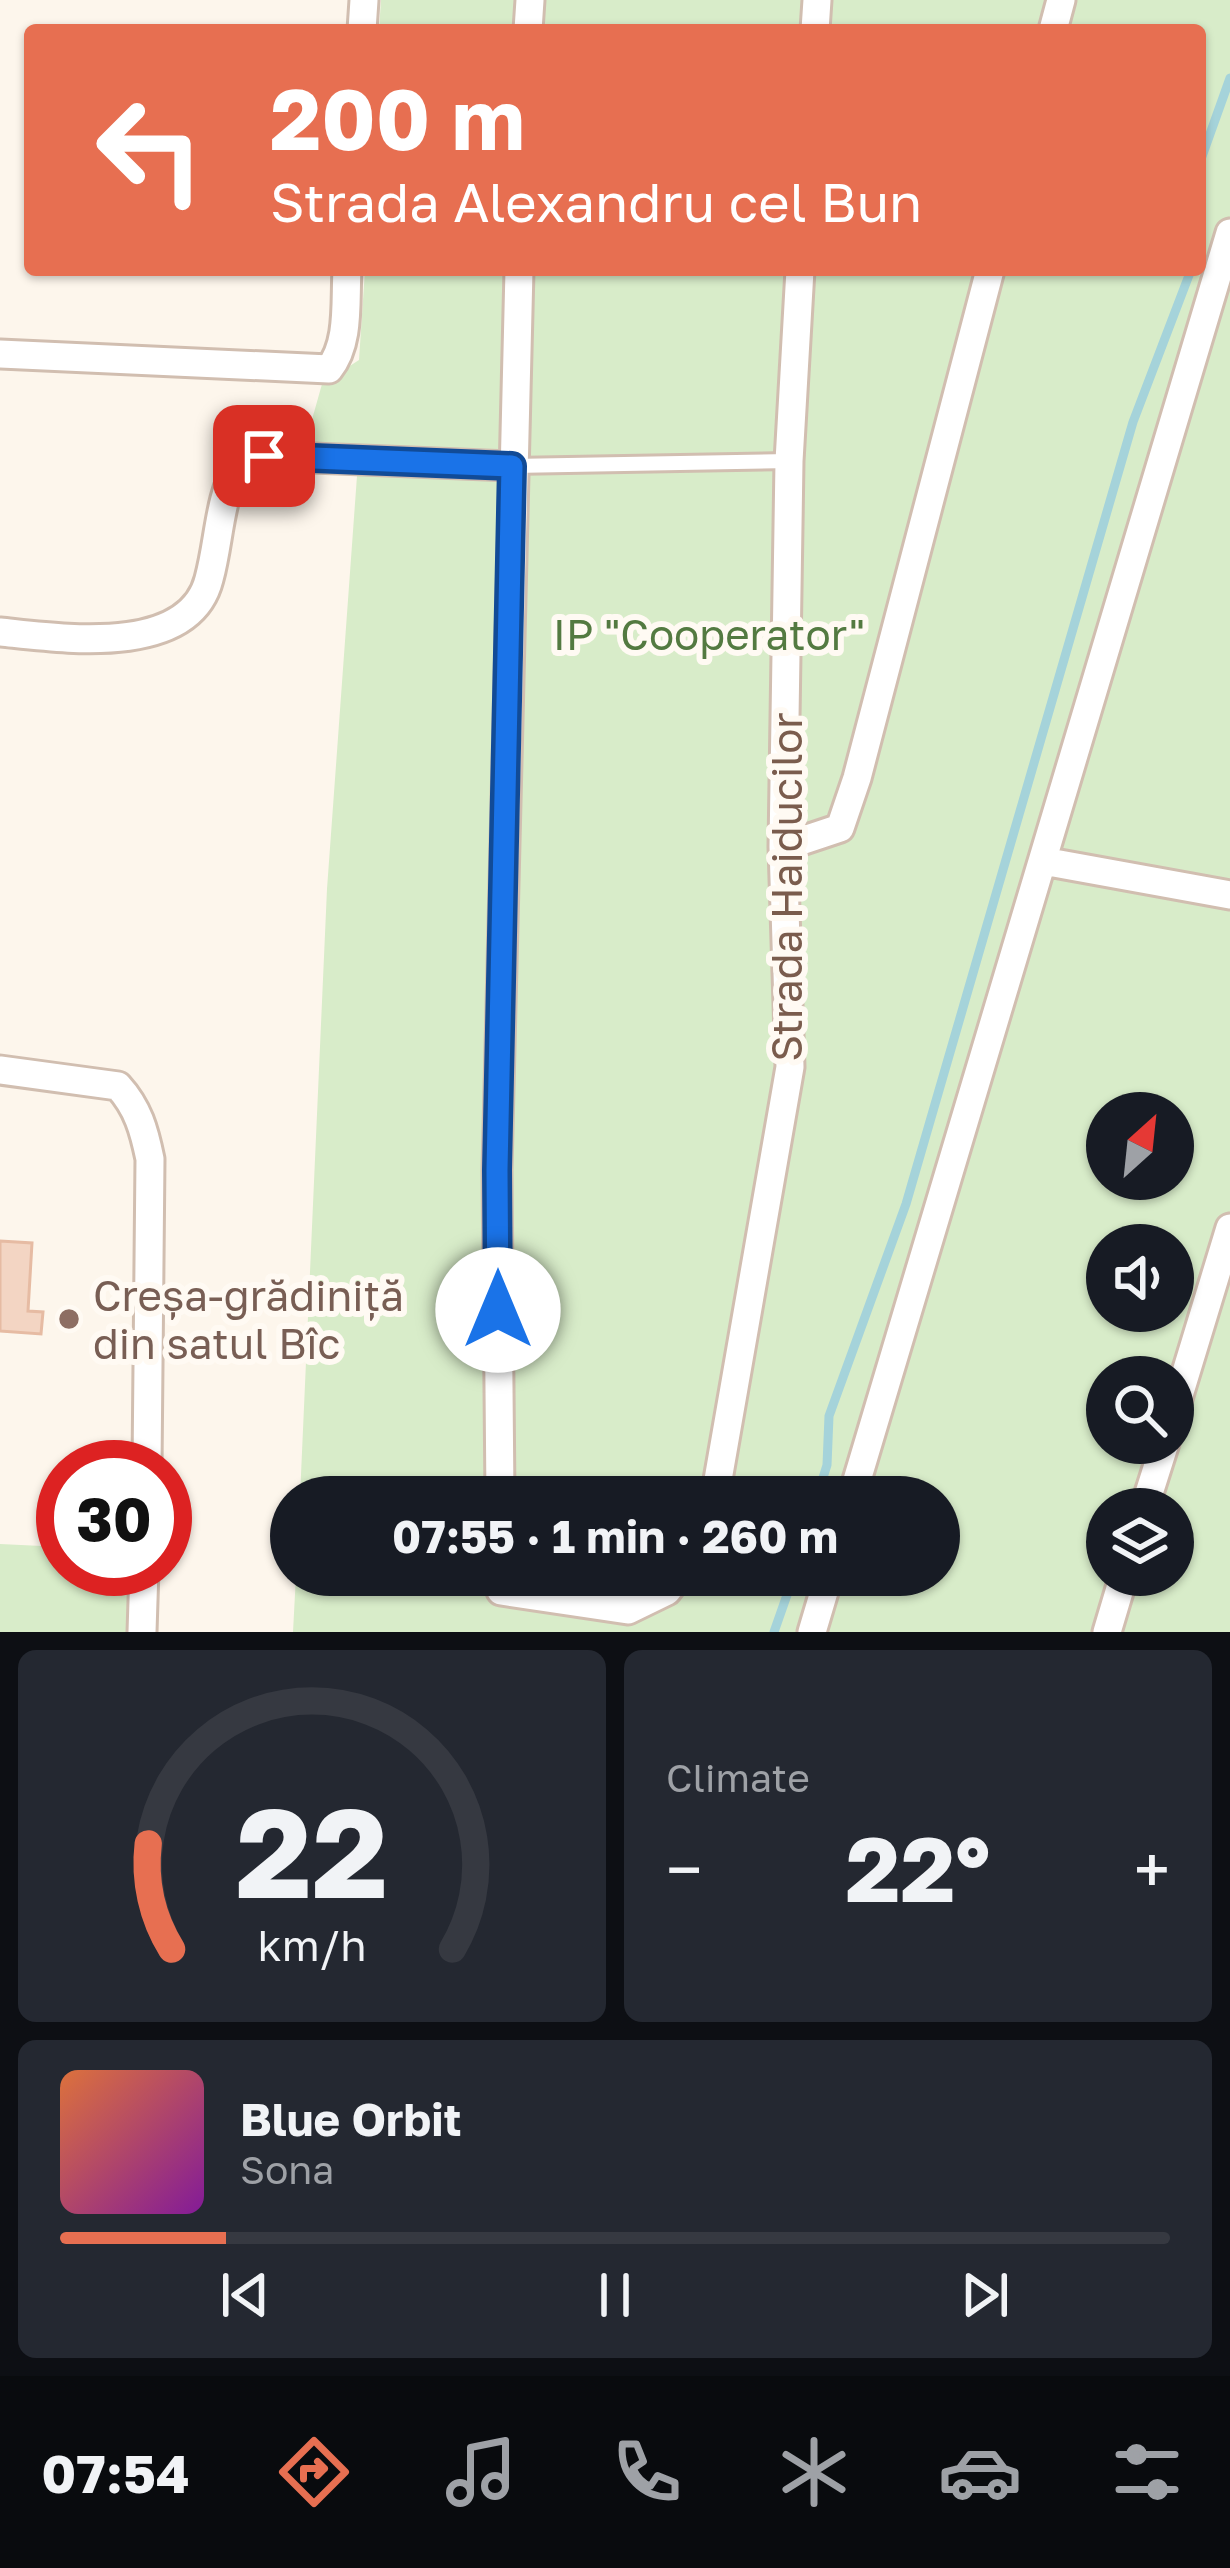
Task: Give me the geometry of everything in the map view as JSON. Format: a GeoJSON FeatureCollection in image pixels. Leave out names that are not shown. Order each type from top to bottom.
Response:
{"type":"FeatureCollection","features":[{"type":"Feature","properties":{"kind":"street"},"geometry":{"type":"LineString","coordinates":[[858,1476],[1230,233]]}},
{"type":"Feature","properties":{"kind":"street"},"geometry":{"type":"LineString","coordinates":[[0,354],[329,369],[339,357],[343,337],[347,276]]}},
{"type":"Feature","properties":{"kind":"street"},"geometry":{"type":"LineString","coordinates":[[500,1476],[497,1170],[519,276]]}},
{"type":"Feature","properties":{"kind":"street","name":"Strada Haiducilor"},"geometry":{"type":"LineString","coordinates":[[719,1476],[790,1067],[783,847],[789,461],[800,276]]}},
{"type":"Feature","properties":{"kind":"street"},"geometry":{"type":"LineString","coordinates":[[783,847],[840,828],[988,276]]}},
{"type":"Feature","properties":{"kind":"street"},"geometry":{"type":"LineString","coordinates":[[0,632],[102,639],[152,633],[190,613],[208,584],[226,486],[240,463],[264,456],[512,466]]}},
{"type":"Feature","properties":{"kind":"street"},"geometry":{"type":"LineString","coordinates":[[1042,861],[1230,895]]}},
{"type":"Feature","properties":{"kind":"street"},"geometry":{"type":"LineString","coordinates":[[0,1070],[118,1085],[142,1124],[150,1159],[147,1440]]}},
{"type":"Feature","properties":{"kind":"street"},"geometry":{"type":"LineString","coordinates":[[1191,1356],[1230,1228]]}},
{"type":"Feature","properties":{"kind":"street"},"geometry":{"type":"LineString","coordinates":[[142,1632],[143,1596]]}},
{"type":"Feature","properties":{"kind":"street"},"geometry":{"type":"LineString","coordinates":[[562,1596],[628,1610],[657,1596]]}},
{"type":"Feature","properties":{"kind":"street"},"geometry":{"type":"LineString","coordinates":[[812,1632],[823,1596]]}},
{"type":"Feature","properties":{"kind":"street"},"geometry":{"type":"LineString","coordinates":[[1107,1632],[1118,1596]]}},
{"type":"Feature","properties":{"kind":"lane"},"geometry":{"type":"LineString","coordinates":[[512,466],[789,461]]}},
{"type":"Feature","properties":{"kind":"green space","name":"IP \"Cooperator\""},"geometry":{"type":"Polygon","coordinates":[[[381,0],[1230,0],[1230,1632],[293,1632],[295,1596],[960,1596],[960,1476],[301,1476],[327,889],[357,476],[356,449],[304,448],[322,384],[359,360],[365,276],[1206,276],[1206,24],[379,24],[381,0]]]}},
{"type":"Feature","properties":{"kind":"green space"},"geometry":{"type":"Polygon","coordinates":[[[0,1544],[36,1546],[36,1596],[131,1596],[131,1632],[0,1632],[0,1544]]]}},
{"type":"Feature","properties":{"kind":"building"},"geometry":{"type":"Polygon","coordinates":[[[0,1241],[32,1243],[28,1311],[43,1312],[41,1334],[0,1331],[0,1241]]]}},
{"type":"Feature","properties":{"kind":"waterway"},"geometry":{"type":"LineString","coordinates":[[1206,145],[1230,78]]}},
{"type":"Feature","properties":{"kind":"waterway"},"geometry":{"type":"LineString","coordinates":[[824,1476],[829,1416],[906,1204],[1133,422],[1189,276]]}},
{"type":"Feature","properties":{"kind":"waterway"},"geometry":{"type":"LineString","coordinates":[[774,1632],[787,1596]]}},
{"type":"Feature","properties":{"kind":"place","name":"Creșa-grădiniță din satul Bîc"},"geometry":{"type":"Point","coordinates":[69,1319]}},
{"type":"Feature","properties":{"kind":"route"},"geometry":{"type":"LineString","coordinates":[[264,456],[512,466],[498,1310]]}}]}
